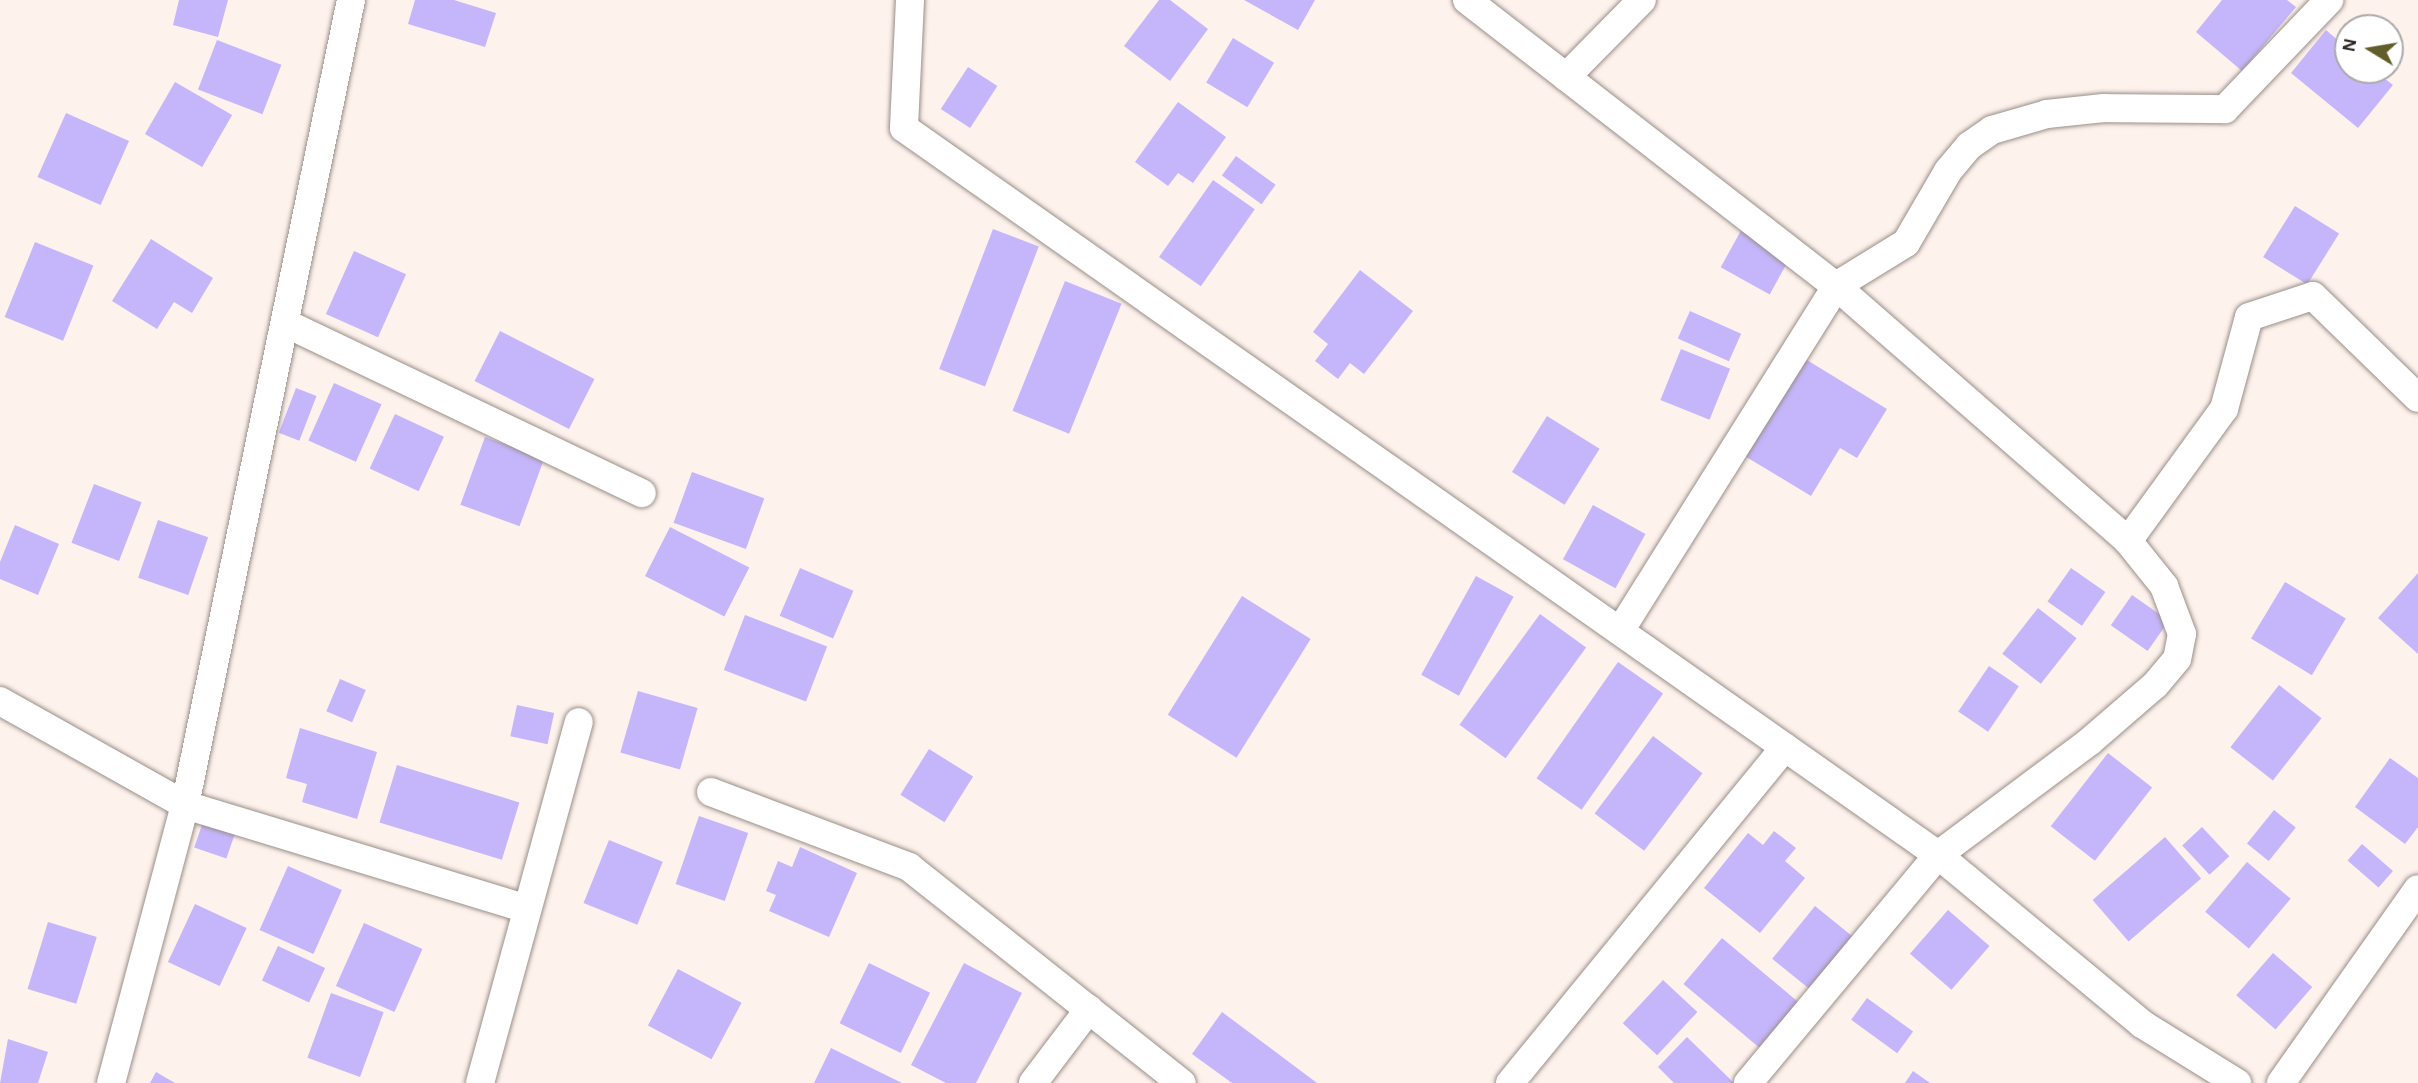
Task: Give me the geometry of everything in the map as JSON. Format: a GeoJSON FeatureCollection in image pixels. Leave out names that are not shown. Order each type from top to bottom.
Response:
{"type":"FeatureCollection","features":[{"type":"Feature","properties":{"kind":"street"},"geometry":{"type":"LineString","coordinates":[[111,1083],[185,805],[287,324],[351,0]]}},
{"type":"Feature","properties":{"kind":"street"},"geometry":{"type":"LineString","coordinates":[[910,0],[904,128],[1938,855],[2142,1024],[2237,1083]]}},
{"type":"Feature","properties":{"kind":"street"},"geometry":{"type":"LineString","coordinates":[[1467,0],[1836,286],[2128,541],[2164,586],[2182,634],[2177,659],[2155,685],[2089,742],[1938,855],[1748,1083]]}},
{"type":"Feature","properties":{"kind":"street"},"geometry":{"type":"LineString","coordinates":[[1566,77],[1642,0]]}},
{"type":"Feature","properties":{"kind":"street"},"geometry":{"type":"LineString","coordinates":[[1620,631],[1836,286],[1906,243],[1948,171],[1969,146],[1992,130],[2047,114],[2093,109],[2225,109],[2329,0]]}},
{"type":"Feature","properties":{"kind":"street"},"geometry":{"type":"LineString","coordinates":[[2128,541],[2224,409],[2249,317],[2313,296],[2418,398]]}},
{"type":"Feature","properties":{"kind":"street"},"geometry":{"type":"LineString","coordinates":[[287,324],[642,493]]}},
{"type":"Feature","properties":{"kind":"street"},"geometry":{"type":"LineString","coordinates":[[0,701],[185,805],[525,908]]}},
{"type":"Feature","properties":{"kind":"street"},"geometry":{"type":"LineString","coordinates":[[480,1083],[525,908],[579,722]]}},
{"type":"Feature","properties":{"kind":"street"},"geometry":{"type":"LineString","coordinates":[[1510,1083],[1785,747]]}},
{"type":"Feature","properties":{"kind":"street"},"geometry":{"type":"LineString","coordinates":[[711,792],[909,867],[1182,1083]]}},
{"type":"Feature","properties":{"kind":"street"},"geometry":{"type":"LineString","coordinates":[[2281,1083],[2418,889]]}},
{"type":"Feature","properties":{"kind":"street"},"geometry":{"type":"LineString","coordinates":[[1033,1083],[1089,1009]]}},
{"type":"Feature","properties":{"kind":"building"},"geometry":{"type":"Polygon","coordinates":[[[179,0],[228,0],[218,37],[173,25],[179,0]]]}},
{"type":"Feature","properties":{"kind":"building"},"geometry":{"type":"Polygon","coordinates":[[[415,0],[454,0],[496,13],[485,47],[408,24],[415,0]]]}},
{"type":"Feature","properties":{"kind":"building"},"geometry":{"type":"Polygon","coordinates":[[[1159,0],[1170,0],[1208,29],[1170,81],[1124,46],[1159,0]]]}},
{"type":"Feature","properties":{"kind":"building"},"geometry":{"type":"Polygon","coordinates":[[[1244,0],[1315,0],[1298,30],[1244,0]]]}},
{"type":"Feature","properties":{"kind":"building"},"geometry":{"type":"Polygon","coordinates":[[[2222,0],[2287,0],[2296,7],[2242,71],[2196,32],[2222,0]]]}},
{"type":"Feature","properties":{"kind":"building"},"geometry":{"type":"Polygon","coordinates":[[[2326,30],[2334,37],[2334,84],[2393,85],[2358,128],[2291,73],[2326,30]]]}},
{"type":"Feature","properties":{"kind":"building"},"geometry":{"type":"Polygon","coordinates":[[[1233,38],[1274,63],[1247,107],[1206,83],[1233,38]]]}},
{"type":"Feature","properties":{"kind":"building"},"geometry":{"type":"Polygon","coordinates":[[[217,40],[281,65],[262,114],[198,89],[217,40]]]}},
{"type":"Feature","properties":{"kind":"building"},"geometry":{"type":"Polygon","coordinates":[[[968,67],[997,86],[970,128],[941,109],[968,67]]]}},
{"type":"Feature","properties":{"kind":"building"},"geometry":{"type":"Polygon","coordinates":[[[175,82],[232,115],[202,167],[145,134],[175,82]]]}},
{"type":"Feature","properties":{"kind":"building"},"geometry":{"type":"Polygon","coordinates":[[[1178,102],[1226,137],[1193,183],[1178,173],[1168,186],[1135,162],[1178,102]]]}},
{"type":"Feature","properties":{"kind":"building"},"geometry":{"type":"Polygon","coordinates":[[[66,113],[129,141],[101,205],[38,177],[66,113]]]}},
{"type":"Feature","properties":{"kind":"building"},"geometry":{"type":"Polygon","coordinates":[[[1236,156],[1276,185],[1262,204],[1222,175],[1236,156]]]}},
{"type":"Feature","properties":{"kind":"building"},"geometry":{"type":"Polygon","coordinates":[[[1213,180],[1255,209],[1201,286],[1159,257],[1213,180]]]}},
{"type":"Feature","properties":{"kind":"building"},"geometry":{"type":"Polygon","coordinates":[[[2295,206],[2339,234],[2307,284],[2263,257],[2295,206]]]}},
{"type":"Feature","properties":{"kind":"building"},"geometry":{"type":"Polygon","coordinates":[[[1743,227],[1792,254],[1770,294],[1721,267],[1743,227]]]}},
{"type":"Feature","properties":{"kind":"building"},"geometry":{"type":"Polygon","coordinates":[[[993,229],[1039,247],[985,387],[939,369],[993,229]]]}},
{"type":"Feature","properties":{"kind":"building"},"geometry":{"type":"Polygon","coordinates":[[[151,239],[213,278],[192,313],[174,302],[157,329],[112,301],[151,239]]]}},
{"type":"Feature","properties":{"kind":"building"},"geometry":{"type":"Polygon","coordinates":[[[35,242],[93,266],[63,341],[5,317],[35,242]]]}},
{"type":"Feature","properties":{"kind":"building"},"geometry":{"type":"Polygon","coordinates":[[[354,251],[406,274],[378,337],[326,314],[354,251]]]}},
{"type":"Feature","properties":{"kind":"building"},"geometry":{"type":"Polygon","coordinates":[[[1360,270],[1413,311],[1364,374],[1350,363],[1338,379],[1315,361],[1328,344],[1313,332],[1360,270]]]}},
{"type":"Feature","properties":{"kind":"building"},"geometry":{"type":"Polygon","coordinates":[[[1065,281],[1122,304],[1069,434],[1013,411],[1065,281]]]}},
{"type":"Feature","properties":{"kind":"building"},"geometry":{"type":"Polygon","coordinates":[[[1690,311],[1741,334],[1729,361],[1678,338],[1690,311]]]}},
{"type":"Feature","properties":{"kind":"building"},"geometry":{"type":"Polygon","coordinates":[[[500,331],[594,379],[569,429],[475,381],[500,331]]]}},
{"type":"Feature","properties":{"kind":"building"},"geometry":{"type":"Polygon","coordinates":[[[1681,349],[1730,369],[1710,420],[1660,400],[1681,349]]]}},
{"type":"Feature","properties":{"kind":"building"},"geometry":{"type":"Polygon","coordinates":[[[1802,357],[1887,409],[1857,458],[1840,448],[1811,496],[1743,455],[1802,357]]]}},
{"type":"Feature","properties":{"kind":"building"},"geometry":{"type":"Polygon","coordinates":[[[334,383],[382,404],[356,462],[308,441],[334,383]]]}},
{"type":"Feature","properties":{"kind":"building"},"geometry":{"type":"Polygon","coordinates":[[[296,388],[317,396],[299,441],[279,433],[296,388]]]}},
{"type":"Feature","properties":{"kind":"building"},"geometry":{"type":"Polygon","coordinates":[[[395,414],[444,437],[419,491],[370,468],[395,414]]]}},
{"type":"Feature","properties":{"kind":"building"},"geometry":{"type":"Polygon","coordinates":[[[1547,416],[1600,449],[1565,505],[1512,472],[1547,416]]]}},
{"type":"Feature","properties":{"kind":"building"},"geometry":{"type":"Polygon","coordinates":[[[485,437],[544,459],[520,526],[460,505],[485,437]]]}},
{"type":"Feature","properties":{"kind":"building"},"geometry":{"type":"Polygon","coordinates":[[[692,472],[764,498],[746,549],[674,523],[692,472]]]}},
{"type":"Feature","properties":{"kind":"building"},"geometry":{"type":"Polygon","coordinates":[[[94,484],[142,502],[119,561],[71,543],[94,484]]]}},
{"type":"Feature","properties":{"kind":"building"},"geometry":{"type":"Polygon","coordinates":[[[1593,505],[1645,534],[1615,588],[1563,559],[1593,505]]]}},
{"type":"Feature","properties":{"kind":"building"},"geometry":{"type":"Polygon","coordinates":[[[158,520],[208,537],[188,595],[138,578],[158,520]]]}},
{"type":"Feature","properties":{"kind":"building"},"geometry":{"type":"Polygon","coordinates":[[[15,525],[59,544],[38,595],[0,579],[0,562],[15,525]]]}},
{"type":"Feature","properties":{"kind":"building"},"geometry":{"type":"Polygon","coordinates":[[[670,527],[749,567],[724,616],[645,576],[670,527]]]}},
{"type":"Feature","properties":{"kind":"building"},"geometry":{"type":"Polygon","coordinates":[[[800,568],[853,591],[833,639],[780,616],[800,568]]]}},
{"type":"Feature","properties":{"kind":"building"},"geometry":{"type":"Polygon","coordinates":[[[2071,568],[2105,592],[2082,626],[2047,602],[2071,568]]]}},
{"type":"Feature","properties":{"kind":"building"},"geometry":{"type":"Polygon","coordinates":[[[2418,573],[2418,654],[2378,618],[2418,573]]]}},
{"type":"Feature","properties":{"kind":"building"},"geometry":{"type":"Polygon","coordinates":[[[1476,576],[1514,597],[1459,696],[1421,675],[1476,576]]]}},
{"type":"Feature","properties":{"kind":"building"},"geometry":{"type":"Polygon","coordinates":[[[2285,582],[2346,619],[2312,675],[2251,639],[2285,582]]]}},
{"type":"Feature","properties":{"kind":"building"},"geometry":{"type":"Polygon","coordinates":[[[2132,595],[2169,621],[2148,651],[2111,625],[2132,595]]]}},
{"type":"Feature","properties":{"kind":"building"},"geometry":{"type":"Polygon","coordinates":[[[1242,596],[1311,639],[1237,758],[1168,715],[1242,596]]]}},
{"type":"Feature","properties":{"kind":"building"},"geometry":{"type":"Polygon","coordinates":[[[2038,608],[2077,638],[2041,684],[2002,654],[2038,608]]]}},
{"type":"Feature","properties":{"kind":"building"},"geometry":{"type":"Polygon","coordinates":[[[1540,614],[1586,648],[1506,758],[1459,725],[1540,614]]]}},
{"type":"Feature","properties":{"kind":"building"},"geometry":{"type":"Polygon","coordinates":[[[745,615],[827,647],[806,702],[724,670],[745,615]]]}},
{"type":"Feature","properties":{"kind":"building"},"geometry":{"type":"Polygon","coordinates":[[[1618,662],[1663,694],[1582,810],[1537,778],[1618,662]]]}},
{"type":"Feature","properties":{"kind":"building"},"geometry":{"type":"Polygon","coordinates":[[[1989,666],[2019,686],[1988,732],[1958,712],[1989,666]]]}},
{"type":"Feature","properties":{"kind":"building"},"geometry":{"type":"Polygon","coordinates":[[[340,679],[366,690],[352,722],[326,711],[340,679]]]}},
{"type":"Feature","properties":{"kind":"building"},"geometry":{"type":"Polygon","coordinates":[[[2279,685],[2322,718],[2273,780],[2230,747],[2279,685]]]}},
{"type":"Feature","properties":{"kind":"building"},"geometry":{"type":"Polygon","coordinates":[[[638,691],[698,708],[680,770],[620,753],[638,691]]]}},
{"type":"Feature","properties":{"kind":"building"},"geometry":{"type":"Polygon","coordinates":[[[517,705],[554,713],[548,744],[510,736],[517,705]]]}},
{"type":"Feature","properties":{"kind":"building"},"geometry":{"type":"Polygon","coordinates":[[[300,728],[377,752],[357,819],[302,802],[307,784],[286,778],[300,728]]]}},
{"type":"Feature","properties":{"kind":"building"},"geometry":{"type":"Polygon","coordinates":[[[1653,736],[1703,773],[1644,851],[1595,813],[1653,736]]]}},
{"type":"Feature","properties":{"kind":"building"},"geometry":{"type":"Polygon","coordinates":[[[929,749],[973,777],[944,822],[900,795],[929,749]]]}},
{"type":"Feature","properties":{"kind":"building"},"geometry":{"type":"Polygon","coordinates":[[[2108,753],[2152,787],[2095,861],[2051,826],[2108,753]]]}},
{"type":"Feature","properties":{"kind":"building"},"geometry":{"type":"Polygon","coordinates":[[[2390,758],[2418,778],[2418,827],[2405,844],[2355,807],[2390,758]]]}},
{"type":"Feature","properties":{"kind":"building"},"geometry":{"type":"Polygon","coordinates":[[[397,765],[519,802],[502,860],[379,822],[397,765]]]}},
{"type":"Feature","properties":{"kind":"building"},"geometry":{"type":"Polygon","coordinates":[[[2274,810],[2296,828],[2269,861],[2247,843],[2274,810]]]}},
{"type":"Feature","properties":{"kind":"building"},"geometry":{"type":"Polygon","coordinates":[[[699,816],[748,833],[725,901],[676,884],[699,816]]]}},
{"type":"Feature","properties":{"kind":"building"},"geometry":{"type":"Polygon","coordinates":[[[203,822],[235,833],[226,859],[194,848],[203,822]]]}},
{"type":"Feature","properties":{"kind":"building"},"geometry":{"type":"Polygon","coordinates":[[[2202,827],[2229,856],[2210,875],[2182,845],[2202,827]]]}},
{"type":"Feature","properties":{"kind":"building"},"geometry":{"type":"Polygon","coordinates":[[[1774,831],[1796,848],[1785,861],[1805,878],[1760,933],[1704,888],[1748,833],[1763,845],[1774,831]]]}},
{"type":"Feature","properties":{"kind":"building"},"geometry":{"type":"Polygon","coordinates":[[[2165,837],[2201,879],[2129,941],[2093,900],[2165,837]]]}},
{"type":"Feature","properties":{"kind":"building"},"geometry":{"type":"Polygon","coordinates":[[[609,840],[663,862],[637,925],[584,903],[609,840]]]}},
{"type":"Feature","properties":{"kind":"building"},"geometry":{"type":"Polygon","coordinates":[[[2362,844],[2393,871],[2379,888],[2348,861],[2362,844]]]}},
{"type":"Feature","properties":{"kind":"building"},"geometry":{"type":"Polygon","coordinates":[[[800,847],[857,873],[829,937],[769,911],[776,895],[766,891],[778,861],[792,867],[800,847]]]}},
{"type":"Feature","properties":{"kind":"building"},"geometry":{"type":"Polygon","coordinates":[[[2247,862],[2291,899],[2249,948],[2205,912],[2247,862]]]}},
{"type":"Feature","properties":{"kind":"building"},"geometry":{"type":"Polygon","coordinates":[[[288,866],[342,890],[313,954],[260,930],[288,866]]]}},
{"type":"Feature","properties":{"kind":"building"},"geometry":{"type":"Polygon","coordinates":[[[195,904],[247,928],[220,986],[168,962],[195,904]]]}},
{"type":"Feature","properties":{"kind":"building"},"geometry":{"type":"Polygon","coordinates":[[[1815,906],[1854,937],[1811,990],[1772,959],[1815,906]]]}},
{"type":"Feature","properties":{"kind":"building"},"geometry":{"type":"Polygon","coordinates":[[[1948,910],[1990,946],[1951,990],[1910,954],[1948,910]]]}},
{"type":"Feature","properties":{"kind":"building"},"geometry":{"type":"Polygon","coordinates":[[[48,922],[97,937],[76,1004],[28,989],[48,922]]]}},
{"type":"Feature","properties":{"kind":"building"},"geometry":{"type":"Polygon","coordinates":[[[364,923],[422,949],[394,1012],[336,986],[364,923]]]}},
{"type":"Feature","properties":{"kind":"building"},"geometry":{"type":"Polygon","coordinates":[[[1722,938],[1799,1002],[1760,1048],[1683,984],[1722,938]]]}},
{"type":"Feature","properties":{"kind":"building"},"geometry":{"type":"Polygon","coordinates":[[[278,946],[325,968],[309,1002],[262,980],[278,946]]]}},
{"type":"Feature","properties":{"kind":"building"},"geometry":{"type":"Polygon","coordinates":[[[2273,953],[2312,987],[2276,1029],[2236,995],[2273,953]]]}},
{"type":"Feature","properties":{"kind":"building"},"geometry":{"type":"Polygon","coordinates":[[[869,963],[930,993],[901,1053],[840,1023],[869,963]]]}},
{"type":"Feature","properties":{"kind":"building"},"geometry":{"type":"Polygon","coordinates":[[[964,963],[1022,993],[976,1083],[946,1083],[911,1065],[964,963]]]}},
{"type":"Feature","properties":{"kind":"building"},"geometry":{"type":"Polygon","coordinates":[[[678,969],[742,1003],[712,1059],[648,1026],[678,969]]]}},
{"type":"Feature","properties":{"kind":"building"},"geometry":{"type":"Polygon","coordinates":[[[1663,980],[1697,1012],[1657,1055],[1623,1023],[1663,980]]]}},
{"type":"Feature","properties":{"kind":"building"},"geometry":{"type":"Polygon","coordinates":[[[331,993],[384,1012],[360,1077],[307,1058],[331,993]]]}},
{"type":"Feature","properties":{"kind":"building"},"geometry":{"type":"Polygon","coordinates":[[[1867,998],[1913,1032],[1897,1053],[1851,1020],[1867,998]]]}},
{"type":"Feature","properties":{"kind":"building"},"geometry":{"type":"Polygon","coordinates":[[[1222,1012],[1317,1083],[1232,1083],[1192,1054],[1222,1012]]]}},
{"type":"Feature","properties":{"kind":"building"},"geometry":{"type":"Polygon","coordinates":[[[1687,1037],[1734,1083],[1674,1083],[1658,1067],[1687,1037]]]}},
{"type":"Feature","properties":{"kind":"building"},"geometry":{"type":"Polygon","coordinates":[[[8,1039],[48,1052],[38,1083],[0,1083],[8,1039]]]}},
{"type":"Feature","properties":{"kind":"building"},"geometry":{"type":"Polygon","coordinates":[[[831,1048],[902,1083],[814,1083],[831,1048]]]}},
{"type":"Feature","properties":{"kind":"building"},"geometry":{"type":"Polygon","coordinates":[[[1913,1071],[1930,1083],[1905,1083],[1913,1071]]]}},
{"type":"Feature","properties":{"kind":"building"},"geometry":{"type":"Polygon","coordinates":[[[156,1072],[175,1083],[150,1083],[156,1072]]]}}]}
